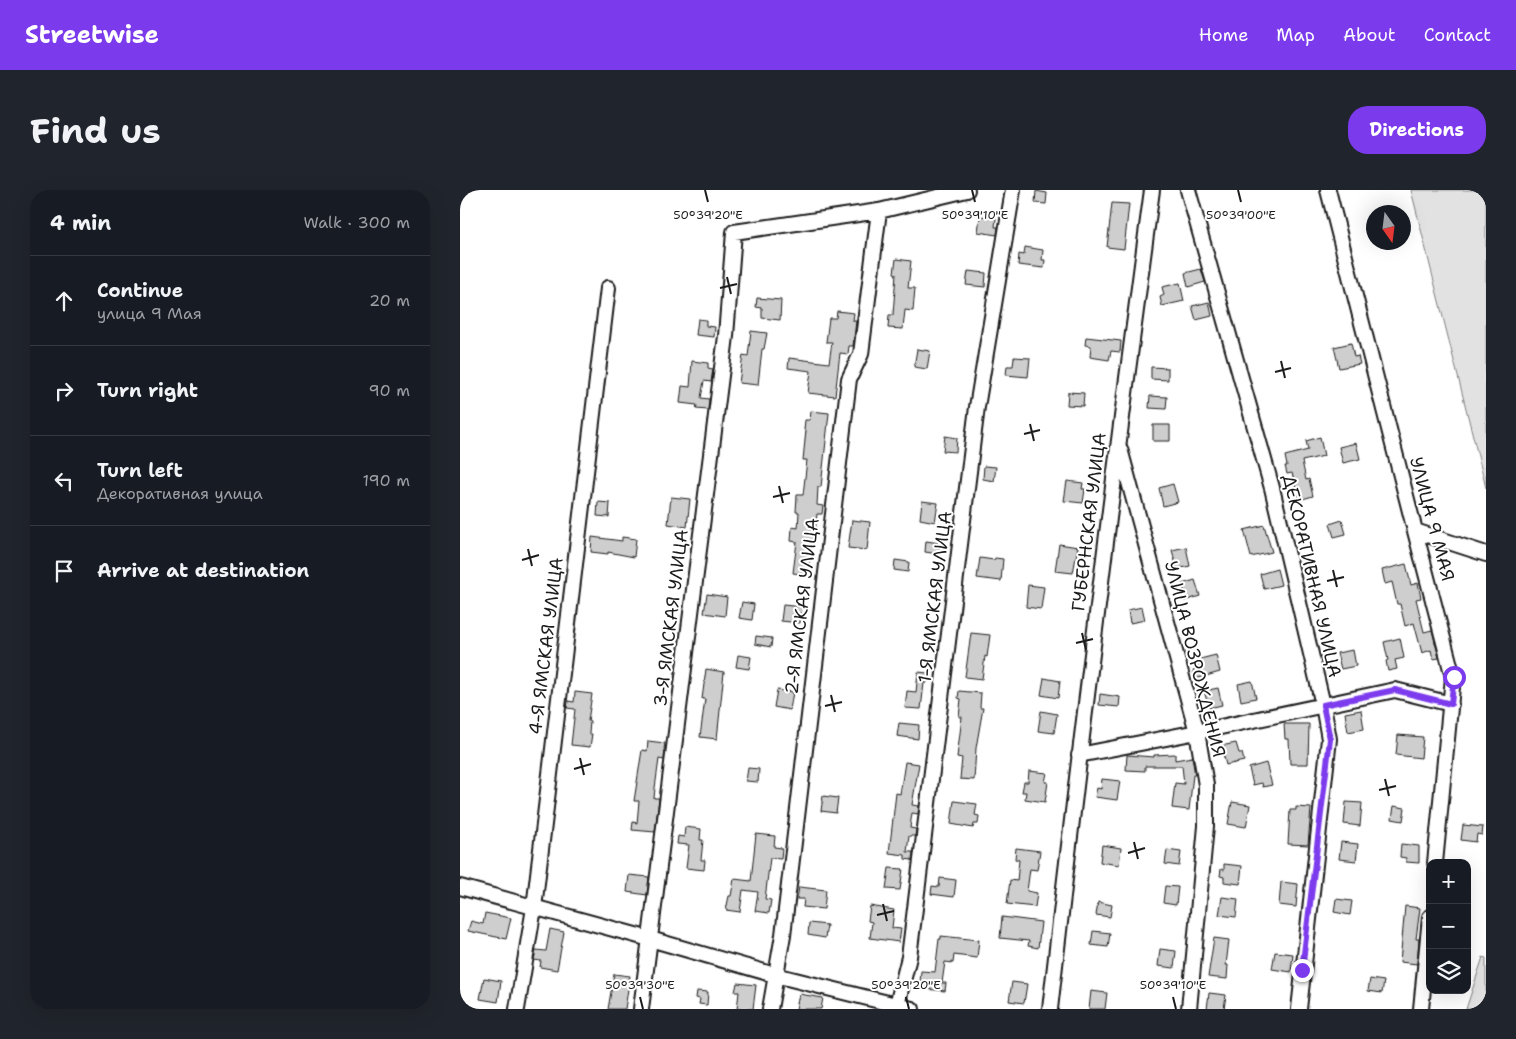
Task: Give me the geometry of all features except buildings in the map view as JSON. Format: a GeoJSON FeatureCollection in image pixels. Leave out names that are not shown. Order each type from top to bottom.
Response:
{"type":"FeatureCollection","features":[{"type":"Feature","properties":{"kind":"street"},"geometry":{"type":"LineString","coordinates":[[879,211],[967,190]]}},
{"type":"Feature","properties":{"kind":"street","name":"1-Я ЯМСКАЯ УЛИЦА"},"geometry":{"type":"LineString","coordinates":[[896,1007],[909,957],[977,407],[1013,190]]}},
{"type":"Feature","properties":{"kind":"street","name":"ГУБЕРНСКАЯ УЛИЦА"},"geometry":{"type":"LineString","coordinates":[[1050,1009],[1118,441],[1152,190]]}},
{"type":"Feature","properties":{"kind":"street","name":"ДЕКОРАТИВНАЯ УЛИЦА"},"geometry":{"type":"LineString","coordinates":[[1188,190],[1272,488],[1330,739],[1299,1009]]}},
{"type":"Feature","properties":{"kind":"street","name":"УЛИЦА 9 МАЯ"},"geometry":{"type":"LineString","coordinates":[[1328,190],[1454,677],[1435,859]]}},
{"type":"Feature","properties":{"kind":"street","name":"3-Я ЯМСКАЯ УЛИЦА"},"geometry":{"type":"LineString","coordinates":[[641,1009],[726,336],[734,232],[879,211]]}},
{"type":"Feature","properties":{"kind":"street","name":"2-Я ЯМСКАЯ УЛИЦА"},"geometry":{"type":"LineString","coordinates":[[770,1009],[782,935],[849,379],[861,354],[879,211]]}},
{"type":"Feature","properties":{"kind":"street","name":"4-Я ЯМСКАЯ УЛИЦА"},"geometry":{"type":"LineString","coordinates":[[517,1009],[534,908],[608,288]]}},
{"type":"Feature","properties":{"kind":"street","name":"УЛИЦА ВОЗРОЖДЕНИЯ"},"geometry":{"type":"LineString","coordinates":[[1118,441],[1197,732],[1206,785],[1206,826],[1189,1009]]}},
{"type":"Feature","properties":{"kind":"street"},"geometry":{"type":"LineString","coordinates":[[1415,531],[1486,554]]}},
{"type":"Feature","properties":{"kind":"street"},"geometry":{"type":"LineString","coordinates":[[1079,755],[1395,690],[1451,704]]}},
{"type":"Feature","properties":{"kind":"street"},"geometry":{"type":"LineString","coordinates":[[460,887],[775,975],[896,1007],[912,1009]]}},
{"type":"Feature","properties":{"kind":"street"},"geometry":{"type":"LineString","coordinates":[[1421,1009],[1427,949]]}},
{"type":"Feature","properties":{"kind":"shaded area"},"geometry":{"type":"Polygon","coordinates":[[[1411,190],[1486,190],[1486,488],[1411,190]]]}},
{"type":"Feature","properties":{"kind":"shaded area"},"geometry":{"type":"Polygon","coordinates":[[[1483,957],[1486,958],[1486,1009],[1466,1009],[1483,957]]]}},
{"type":"Feature","properties":{"kind":"route"},"geometry":{"type":"LineString","coordinates":[[1302,970],[1330,739],[1323,705],[1395,690],[1451,704],[1454,677]]}}]}
